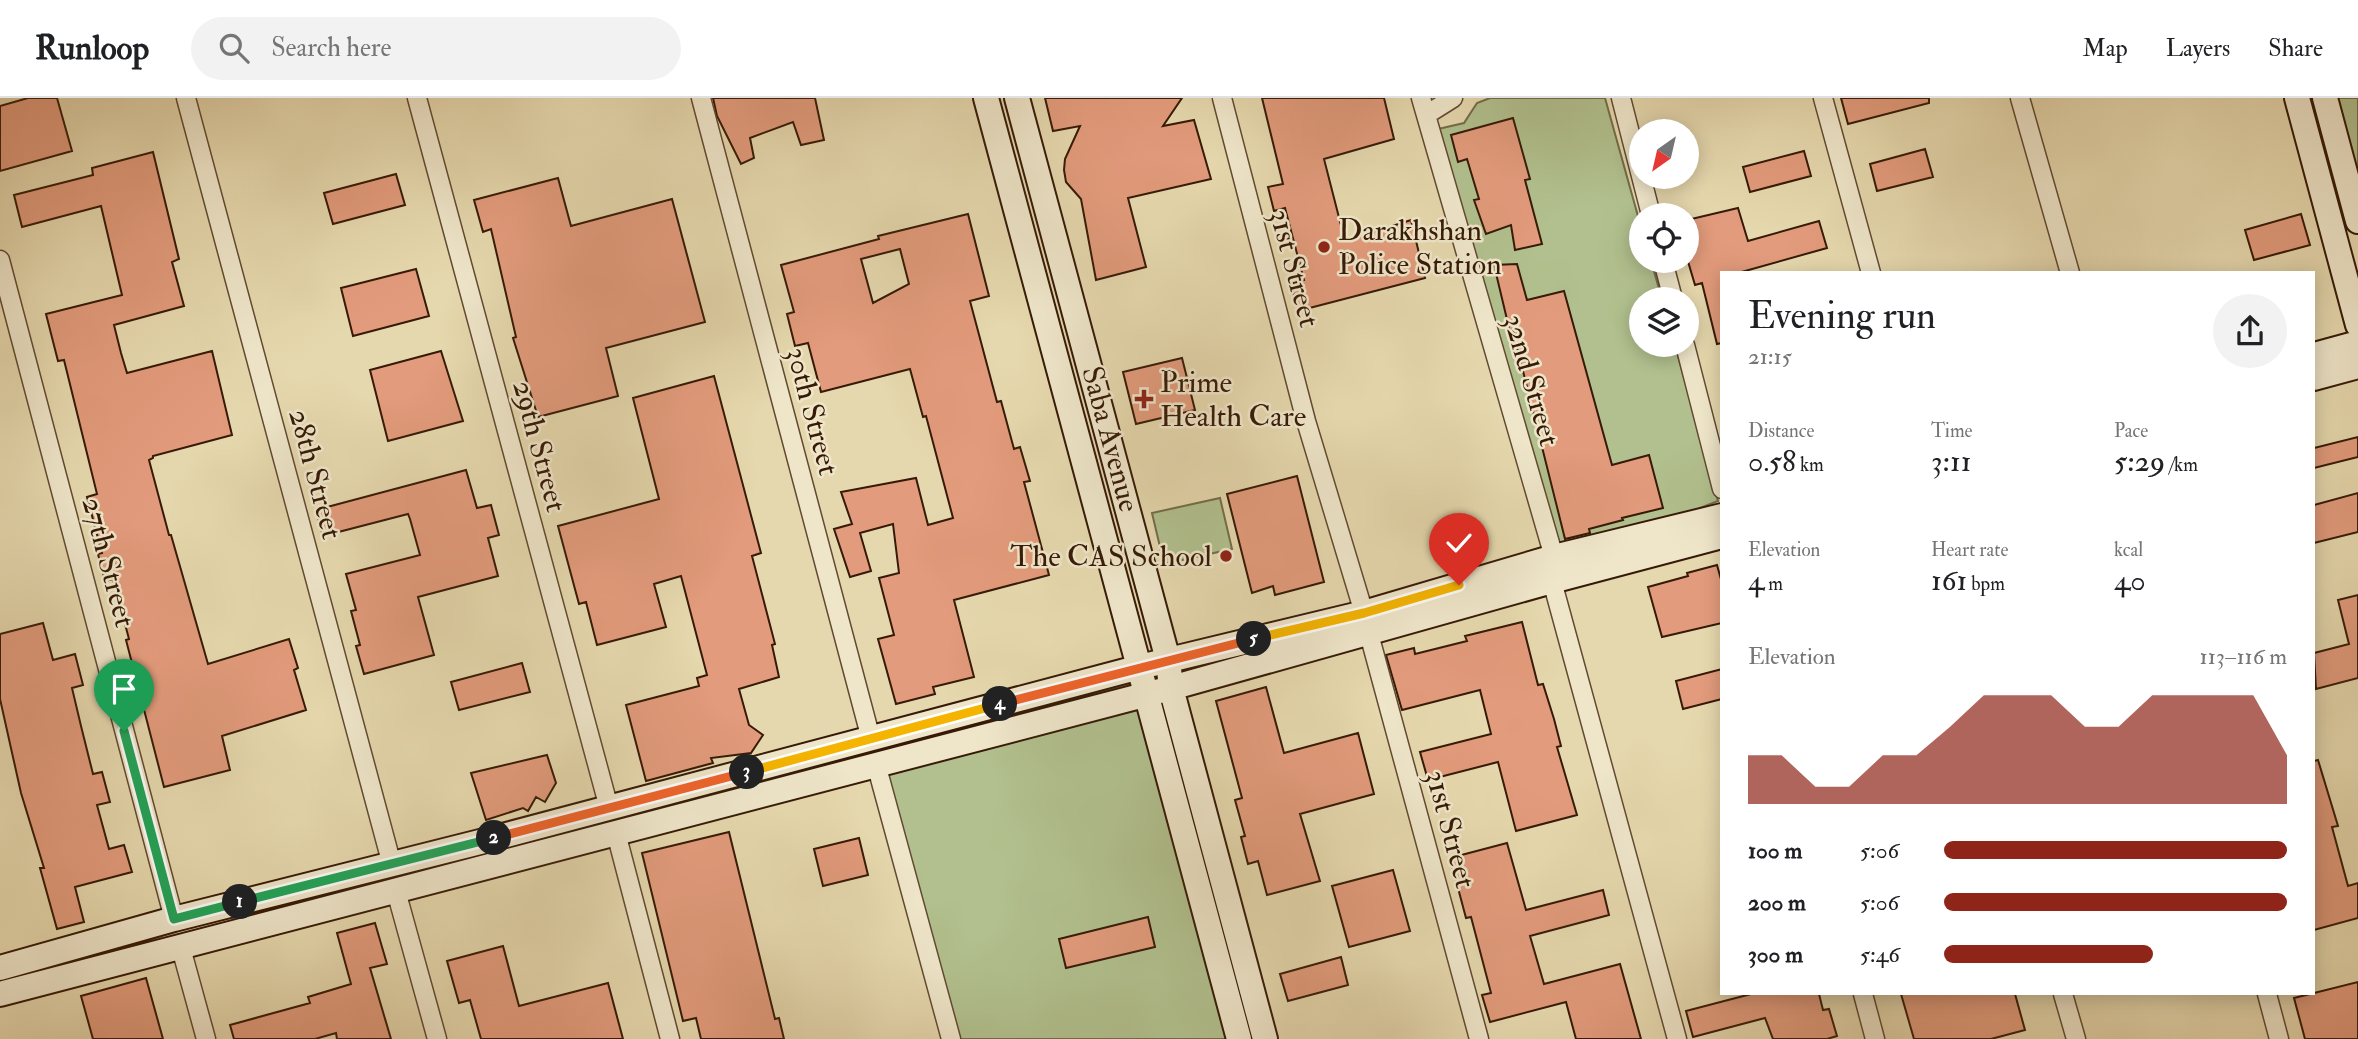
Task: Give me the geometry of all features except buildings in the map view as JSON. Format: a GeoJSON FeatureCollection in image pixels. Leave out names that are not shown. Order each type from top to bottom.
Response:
{"type":"FeatureCollection","features":[{"type":"Feature","properties":{"kind":"street","name":"28th Street"},"geometry":{"type":"LineString","coordinates":[[187,98],[392,865]]}},
{"type":"Feature","properties":{"kind":"street","name":"29th Street"},"geometry":{"type":"LineString","coordinates":[[417,98],[609,808]]}},
{"type":"Feature","properties":{"kind":"street","name":"30th Street"},"geometry":{"type":"LineString","coordinates":[[701,98],[871,739]]}},
{"type":"Feature","properties":{"kind":"street","name":"Saba Avenue"},"geometry":{"type":"LineString","coordinates":[[986,98],[1239,1039]]}},
{"type":"Feature","properties":{"kind":"street","name":"Saba Avenue"},"geometry":{"type":"LineString","coordinates":[[1017,98],[1168,660],[1171,688],[1265,1039]]}},
{"type":"Feature","properties":{"kind":"street","name":"31st Street"},"geometry":{"type":"LineString","coordinates":[[1222,98],[1306,421],[1367,623],[1479,1039]]}},
{"type":"Feature","properties":{"kind":"street"},"geometry":{"type":"LineString","coordinates":[[1424,106],[1453,98]]}},
{"type":"Feature","properties":{"kind":"street"},"geometry":{"type":"LineString","coordinates":[[1621,98],[1648,203]]}},
{"type":"Feature","properties":{"kind":"street"},"geometry":{"type":"LineString","coordinates":[[1823,98],[1870,271]]}},
{"type":"Feature","properties":{"kind":"street"},"geometry":{"type":"LineString","coordinates":[[2020,98],[2069,271]]}},
{"type":"Feature","properties":{"kind":"street"},"geometry":{"type":"LineString","coordinates":[[2297,98],[2358,325]]}},
{"type":"Feature","properties":{"kind":"street"},"geometry":{"type":"LineString","coordinates":[[2325,98],[2358,221]]}},
{"type":"Feature","properties":{"kind":"street","name":"32nd Street"},"geometry":{"type":"LineString","coordinates":[[1424,106],[1553,569],[1677,1039]]}},
{"type":"Feature","properties":{"kind":"street","name":"27th Street"},"geometry":{"type":"LineString","coordinates":[[0,260],[174,919]]}},
{"type":"Feature","properties":{"kind":"street"},"geometry":{"type":"LineString","coordinates":[[2315,355],[2358,343]]}},
{"type":"Feature","properties":{"kind":"street"},"geometry":{"type":"LineString","coordinates":[[1688,357],[1720,481]]}},
{"type":"Feature","properties":{"kind":"street"},"geometry":{"type":"LineString","coordinates":[[2315,378],[2358,366]]}},
{"type":"Feature","properties":{"kind":"street"},"geometry":{"type":"LineString","coordinates":[[0,994],[1171,688],[1367,623],[1720,517]]}},
{"type":"Feature","properties":{"kind":"street"},"geometry":{"type":"LineString","coordinates":[[1553,569],[1720,536]]}},
{"type":"Feature","properties":{"kind":"street"},"geometry":{"type":"LineString","coordinates":[[0,968],[174,919],[512,834],[1140,667],[1367,623]]}},
{"type":"Feature","properties":{"kind":"street"},"geometry":{"type":"LineString","coordinates":[[876,764],[951,1039]]}},
{"type":"Feature","properties":{"kind":"street"},"geometry":{"type":"LineString","coordinates":[[615,833],[670,1039]]}},
{"type":"Feature","properties":{"kind":"street"},"geometry":{"type":"LineString","coordinates":[[512,834],[508,847],[513,855],[522,858]]}},
{"type":"Feature","properties":{"kind":"street"},"geometry":{"type":"LineString","coordinates":[[480,842],[487,845],[492,852],[491,861],[486,867]]}},
{"type":"Feature","properties":{"kind":"street"},"geometry":{"type":"LineString","coordinates":[[396,891],[437,1039]]}},
{"type":"Feature","properties":{"kind":"street"},"geometry":{"type":"LineString","coordinates":[[181,948],[206,1039]]}},
{"type":"Feature","properties":{"kind":"street"},"geometry":{"type":"LineString","coordinates":[[1863,995],[1875,1039]]}},
{"type":"Feature","properties":{"kind":"street"},"geometry":{"type":"LineString","coordinates":[[2063,995],[2076,1039]]}},
{"type":"Feature","properties":{"kind":"street"},"geometry":{"type":"LineString","coordinates":[[2267,995],[2279,1039]]}},
{"type":"Feature","properties":{"kind":"green space"},"geometry":{"type":"Polygon","coordinates":[[[1490,98],[1605,98],[1634,203],[1629,203],[1629,273],[1654,273],[1659,287],[1629,287],[1629,357],[1678,357],[1718,501],[1669,520],[1558,548],[1438,129],[1464,123],[1477,103],[1490,98]]]}},
{"type":"Feature","properties":{"kind":"green space"},"geometry":{"type":"Polygon","coordinates":[[[2334,98],[2358,98],[2358,187],[2334,98]]]}},
{"type":"Feature","properties":{"kind":"green space"},"geometry":{"type":"Polygon","coordinates":[[[1220,498],[1232,549],[1164,564],[1152,513],[1220,498]]]}},
{"type":"Feature","properties":{"kind":"green space"},"geometry":{"type":"Polygon","coordinates":[[[1140,703],[1227,1039],[959,1039],[886,770],[1140,703]]]}},
{"type":"Feature","properties":{"kind":"place","name":"Darakhshan Police Station"},"geometry":{"type":"Point","coordinates":[1324,247]}},
{"type":"Feature","properties":{"kind":"place","name":"Prime Health Care"},"geometry":{"type":"Point","coordinates":[1144,399]}},
{"type":"Feature","properties":{"kind":"place","name":"The CAS School"},"geometry":{"type":"Point","coordinates":[1226,556]}},
{"type":"Feature","properties":{"kind":"route"},"geometry":{"type":"LineString","coordinates":[[124,731],[174,919],[512,834],[1140,667],[1364,613],[1459,585]]}}]}
